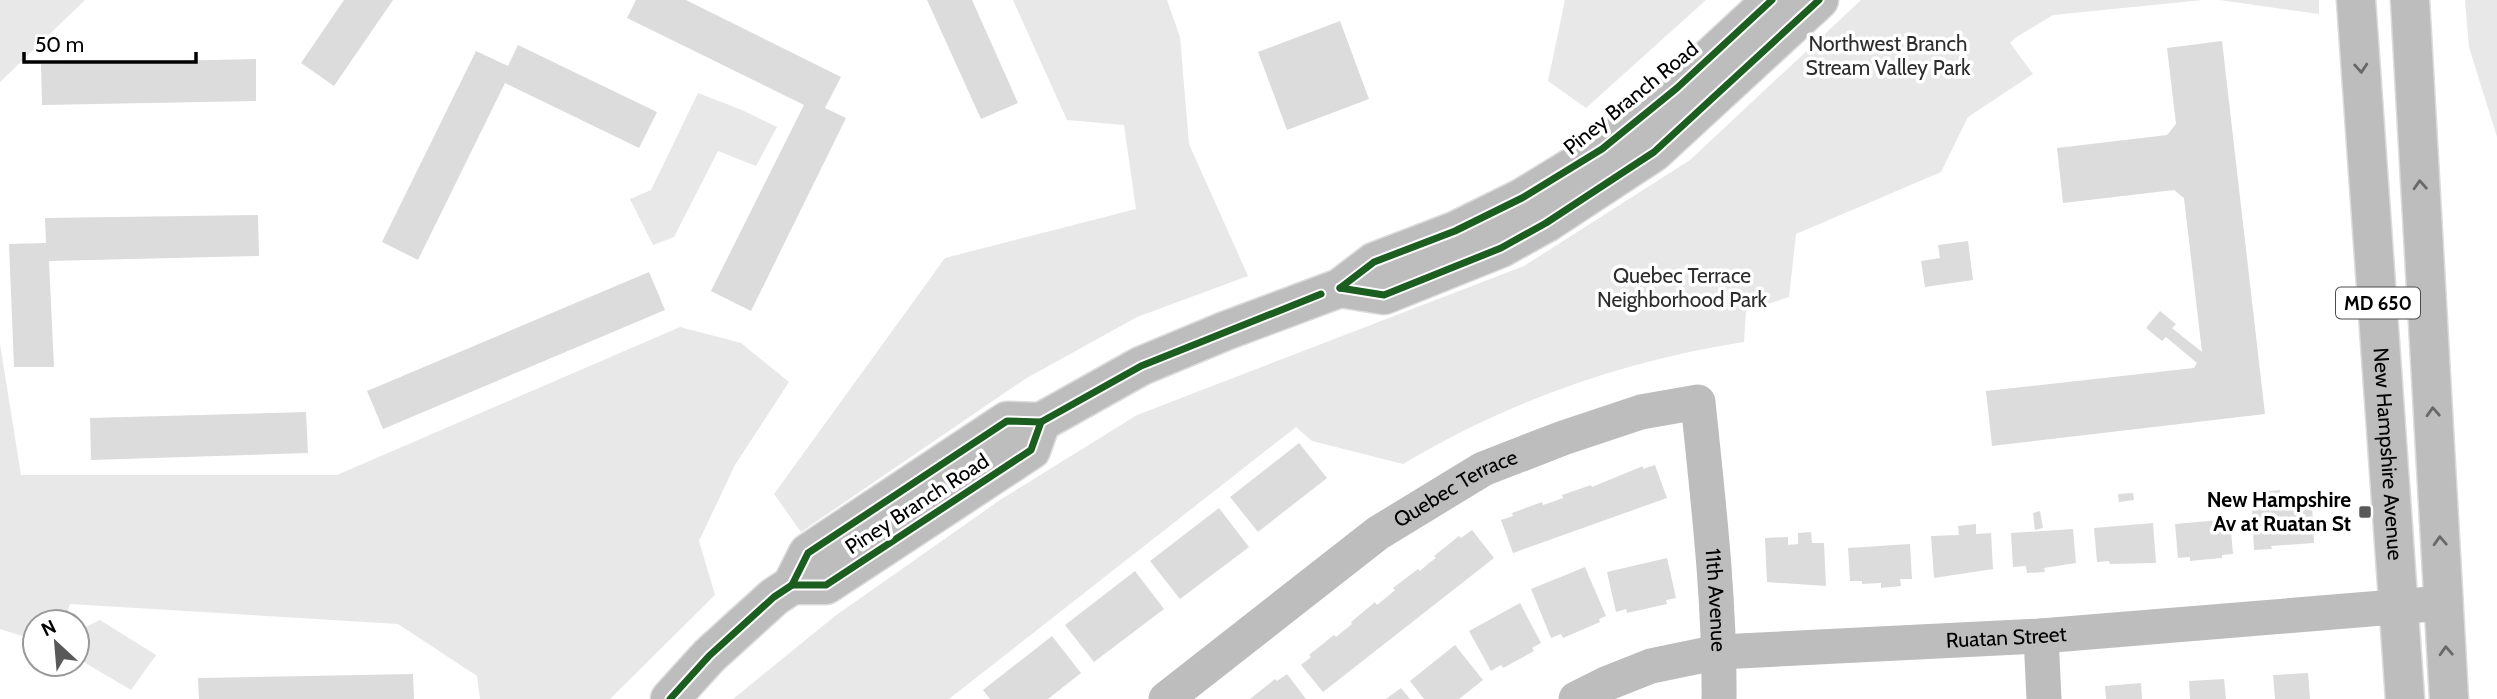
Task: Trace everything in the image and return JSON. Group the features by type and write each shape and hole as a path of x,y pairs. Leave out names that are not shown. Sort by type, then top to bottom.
{"main road":[{"name":"Piney Branch Road","path":"670,699 709,656 774,597 792,585 808,553 1007,421 1041,422 1141,366 1340,288 1374,262 1466,226 1522,198 1602,149 1677,88 1772,0"},
{"name":"Piney Branch Road","path":"1340,288 1384,295 1501,248 1546,223 1654,152 1819,0"},
{"name":"New Hampshire Avenue","path":"2356,0 2405,699"},
{"name":"MD 650","path":"2410,0 2449,699"}],"street":[{"name":"Quebec Terrace","path":"1166,699 1378,533 1483,469 1563,438 1642,412 1698,402 1708,501"},
{"name":"11th Avenue","path":"1708,501 1719,652 1719,699"},
{"name":"Ruatan Street","path":"1576,699 1651,666 1719,652 2041,636 2443,603"},
{"path":"2041,636 2044,699"}],"green space":[{"path":"0,0 85,0 0,82"},
{"path":"1013,0 1167,0 1180,37 1189,144 1248,276 1137,317 1025,379 801,532 774,494 945,258 1136,209 1124,125 1067,120"},
{"path":"1565,0 1706,0 1586,108 1548,81"},
{"path":"1861,0 2203,0 2053,15 2015,38 2010,43 2033,74 1968,117 1941,172 1796,234 1789,297 1746,311 1744,342 1655,360 1568,386 1483,421 1403,464 1312,441 1296,427 949,699 733,699 835,616 1000,500 1137,415 1524,266 1690,160"},
{"path":"2219,0 2319,0 2319,14"},
{"path":"2465,0 2497,0 2497,137 2469,47"},
{"path":"698,93 777,127 756,166 718,151 674,237 653,245 630,199 651,190"},
{"path":"680,327 741,343 789,382 735,465 699,541 715,595 610,699 480,699 477,676 398,624 70,604 69,608 21,608 21,636 0,629 0,344 21,475 337,475"},
{"path":"100,620 156,655 131,690 91,666 91,624"}],"building":[{"path":"344,0 393,0 334,86 301,63"},
{"path":"636,0 686,0 841,77 825,108 846,118 751,311 711,291 804,105 627,18"},
{"path":"927,0 972,0 1018,103 981,119"},
{"path":"1340,21 1369,99 1287,130 1258,52"},
{"path":"2222,41 2265,414 1992,446 1986,391 2194,368 2197,363 2166,337 2162,341 2146,328 2160,311 2176,324 2172,328 2202,352 2184,198 2174,190 2063,203 2057,148 2167,135 2176,124 2167,48"},
{"path":"518,45 657,112 639,148 505,83 418,260 382,242 476,51 508,66"},
{"path":"256,59 256,101 42,105 41,64"},
{"path":"258,215 259,256 49,261 54,367 14,367 9,244 46,243 45,218"},
{"path":"1968,241 1973,280 1925,287 1921,261 1940,258 1938,245"},
{"path":"649,272 665,310 383,429 367,391"},
{"path":"306,412 308,453 91,460 90,418"},
{"path":"1299,443 1327,478 1258,532 1230,497"},
{"path":"1655,465 1667,498 1513,553 1501,520 1513,516 1512,513 1542,502 1543,505 1552,502 1563,498 1562,495 1591,485 1592,487 1643,466 1643,469"},
{"path":"2280,490 2281,507 2312,505 2314,543 2254,550 2252,509 2259,508 2258,492"},
{"path":"2133,493 2134,500 2119,502 2118,494"},
{"path":"1219,508 1249,547 1180,599 1150,561"},
{"path":"2040,511 2043,528 2035,530 2033,513"},
{"path":"2230,519 2233,554 2222,555 2222,558 2190,561 2190,557 2178,558 2175,524"},
{"path":"2153,523 2156,563 2097,562 2094,528"},
{"path":"1976,524 1976,534 1991,533 1993,569 1934,578 1931,536 1959,535 1958,526"},
{"path":"2073,529 2076,563 2044,568 2045,572 2027,573 2026,566 2013,567 2011,533"},
{"path":"1472,530 1494,558 1323,692 1301,665 1311,657 1309,655 1334,635 1336,637 1375,602 1377,605 1395,590 1393,588 1418,569 1420,571 1459,536 1461,538"},
{"path":"1811,532 1812,543 1824,543 1826,586 1767,582 1765,538 1788,537 1788,545 1798,544 1798,533"},
{"path":"1910,544 1912,579 1900,579 1901,586 1881,588 1881,583 1862,584 1862,581 1850,581 1848,548"},
{"path":"1667,558 1676,598 1666,600 1667,604 1627,613 1626,609 1616,612 1607,572"},
{"path":"1585,567 1606,616 1599,619 1600,622 1563,638 1561,634 1551,638 1531,589"},
{"path":"1135,571 1164,609 1094,662 1065,625"},
{"path":"1520,603 1541,643 1532,648 1534,651 1503,668 1501,665 1491,671 1469,631"},
{"path":"1052,636 1081,673 1048,699 990,699 983,690"},
{"path":"1455,645 1483,680 1459,699 1424,699 1410,681"},
{"path":"2308,673 2310,699 2275,699 2273,675"},
{"path":"413,674 414,699 199,699 198,678"},
{"path":"1287,674 1306,699 1250,699 1275,679 1277,681"},
{"path":"2224,679 2226,699 2190,699 2189,681"},
{"path":"2141,683 2142,699 2106,699 2105,686"},
{"path":"1401,688 1410,699 1386,699"}],"cycle path":[{"path":"1340,288 1374,262 1455,231 1522,198 1602,149 1677,88 1772,0"},
{"path":"1340,288 1384,295 1501,248 1546,223 1654,152 1819,0"},
{"path":"670,699 709,656 774,597 792,585 808,553 1007,421 1041,422 1141,366 1321,294"},
{"path":"792,585 826,585 1031,450 1041,422"}],"place":[{"name":"New Hampshire Av at Ruatan St","path":"2365,512"}],"park label":[{"name":"Northwest Branch Stream Valley Park","path":"1888,56"},
{"name":"Quebec Terrace Neighborhood Park","path":"1682,288"}]}
